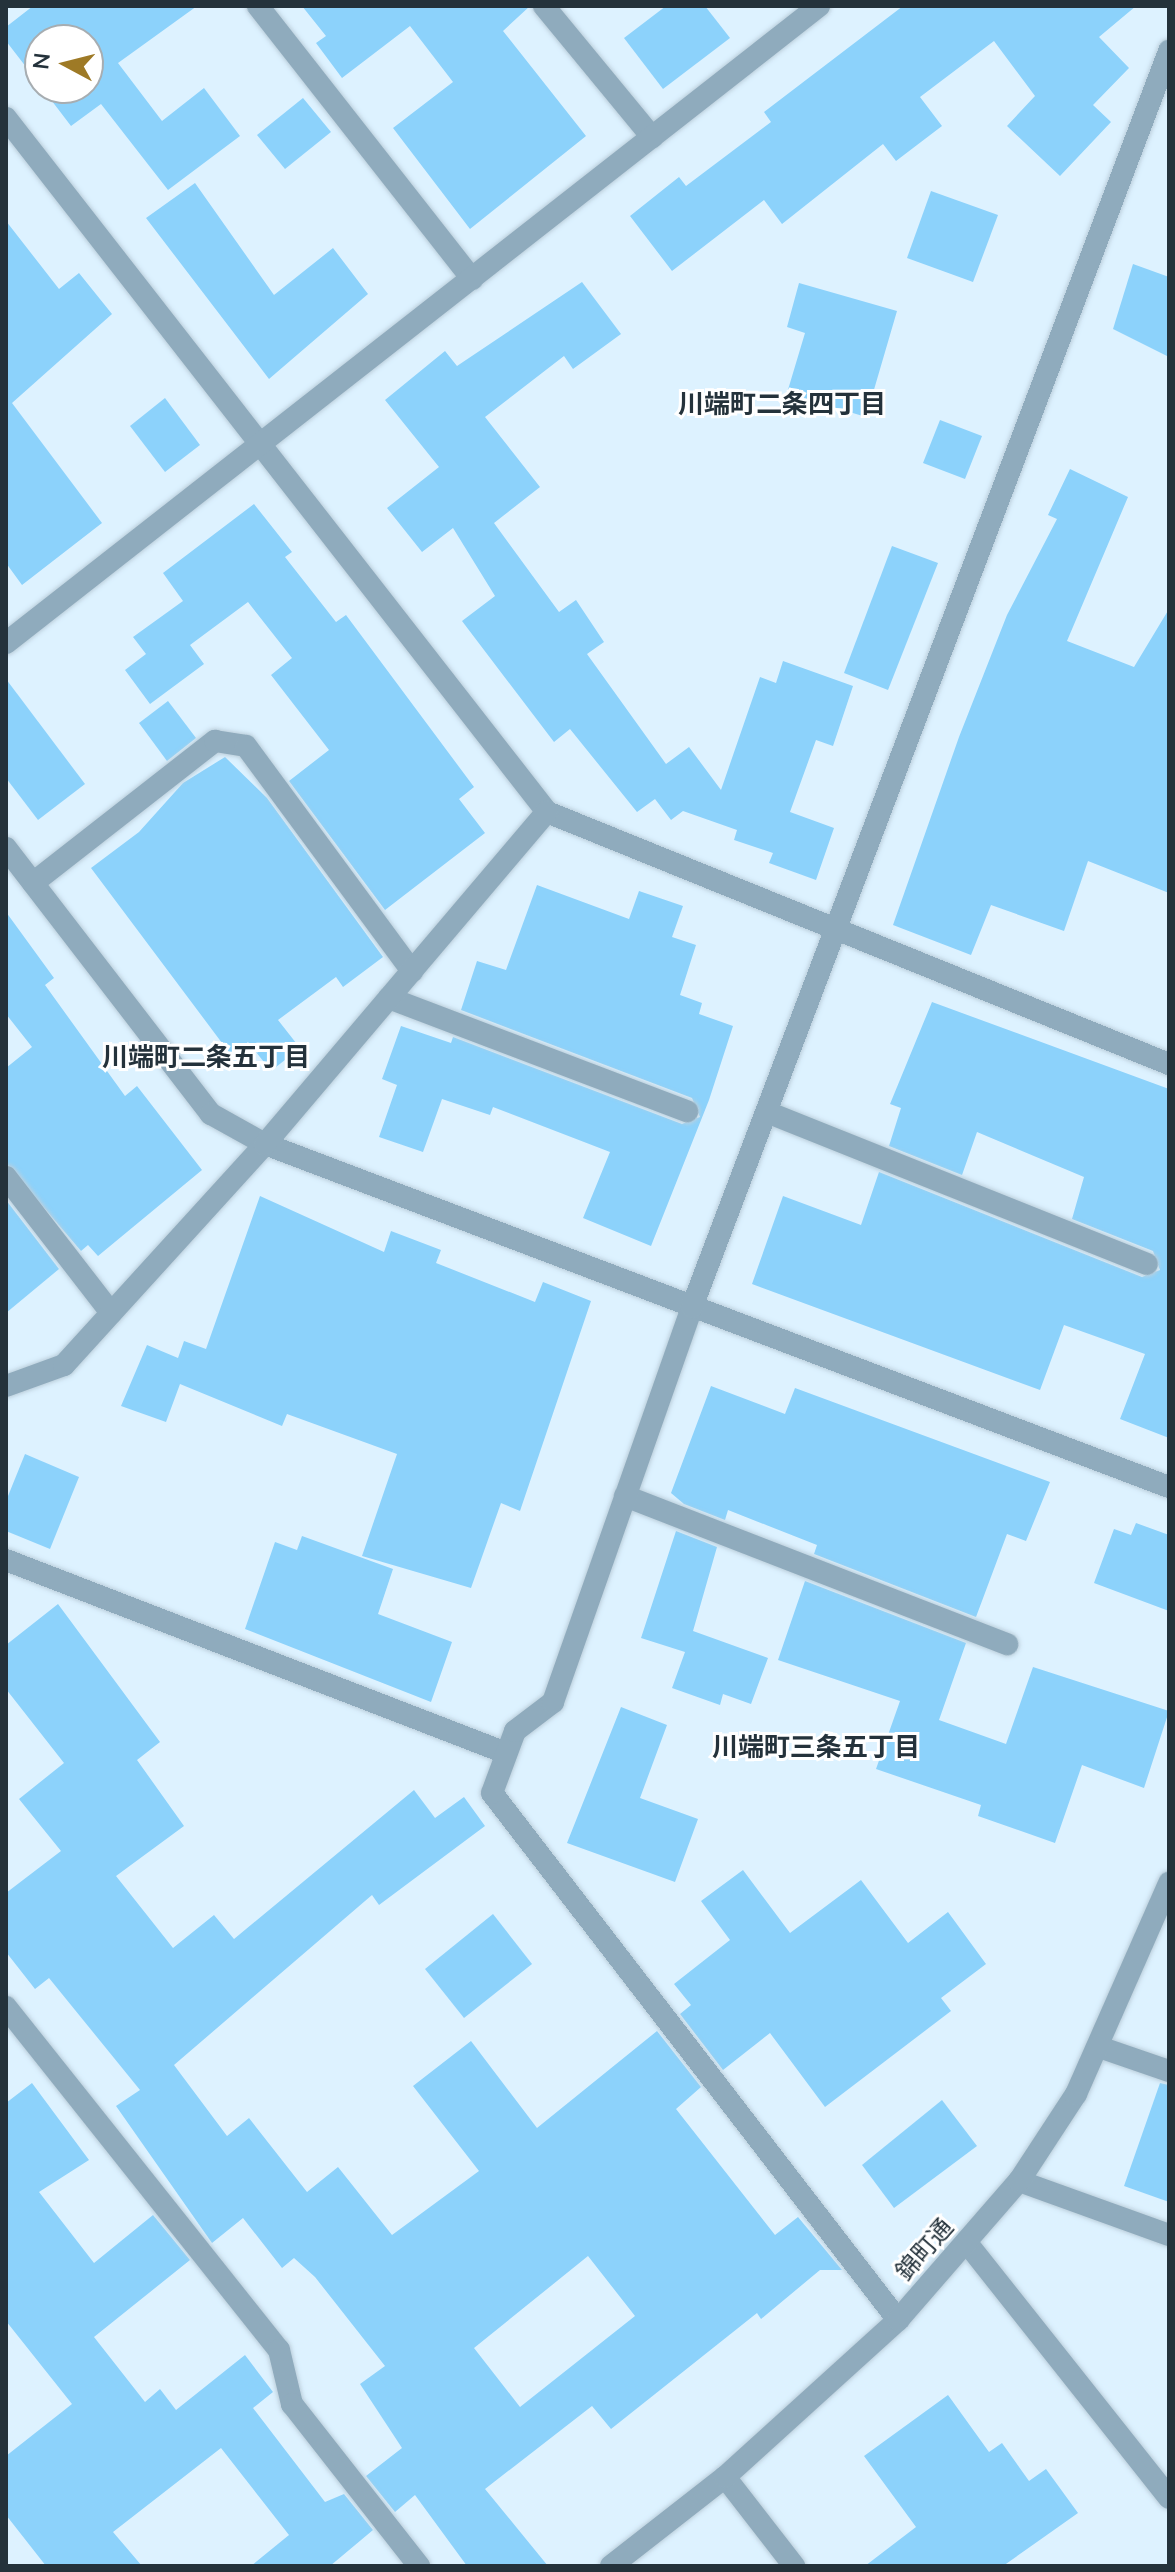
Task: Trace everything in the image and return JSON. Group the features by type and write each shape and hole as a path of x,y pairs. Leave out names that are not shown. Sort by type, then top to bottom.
{"street":[{"path":"258,6 472,279"},
{"path":"544,6 652,137"},
{"path":"6,643 819,6"},
{"path":"898,2320 492,1793 515,1731 553,1702 692,1307 1169,51"},
{"path":"6,118 259,447 547,812 836,932 1169,1064"},
{"path":"33,883 215,741 246,746 412,971"},
{"path":"6,1386 64,1365 265,1144 547,812"},
{"path":"6,848 211,1114 265,1144 1169,1487"},
{"path":"389,998 687,1111"},
{"path":"767,1112 1147,1264"},
{"path":"6,1177 111,1313"},
{"path":"625,1496 1007,1644"},
{"path":"6,1560 506,1753"},
{"name":"錦町通","path":"611,2566 725,2477 898,2320 1019,2181 1099,2047 1164,1913 1169,1883"},
{"path":"6,2007 279,2350 292,2404 419,2566"},
{"path":"1099,2047 1169,2071"},
{"path":"1019,2181 1169,2235"},
{"path":"967,2243 1169,2498"},
{"path":"725,2477 794,2566"}],"building":[{"path":"33,6 197,6 118,63 162,121 204,88 240,136 168,190 101,104 104,104 104,24 24,24 24,64 6,41 6,27"},
{"path":"302,6 530,6 503,31 586,136 470,229 393,128 453,82 410,26 342,78 316,43 326,36"},
{"path":"666,6 705,6 730,38 663,89 624,38"},
{"path":"903,6 1136,6 1099,37 1129,68 1093,105 1111,122 1060,176 1007,126 1035,96 994,41 920,97 942,126 896,161 883,144 782,224 764,200 672,271 630,216 679,177 686,186 771,122 764,112"},
{"path":"303,98 331,132 285,169 257,135"},
{"path":"54,104 101,104 71,126"},
{"path":"195,183 274,295 333,248 368,294 269,379 146,218"},
{"path":"931,191 998,215 973,282 907,258"},
{"path":"6,221 59,289 79,273 112,314 12,403 102,523 22,585 6,563"},
{"path":"1133,264 1169,277 1169,357 1113,329"},
{"path":"582,282 621,334 573,369 564,356 485,417 540,487 494,523 559,612 576,600 604,642 587,654 666,764 689,747 721,790 760,677 776,683 783,661 853,686 833,746 816,740 790,812 834,828 816,880 769,863 773,853 734,840 737,830 683,811 671,820 655,799 637,812 570,729 554,742 462,621 495,596 453,528 422,552 387,508 439,467 385,400 445,351 457,366"},
{"path":"799,283 897,311 866,417 787,393 805,333 787,327"},
{"path":"165,398 200,445 165,472 130,426"},
{"path":"940,420 982,436 965,479 923,463"},
{"path":"1070,469 1128,497 1067,641 1134,667 1169,609 1169,893 1088,861 1064,931 991,905 971,955 893,925 959,737 1007,615 1057,519 1048,515"},
{"path":"254,504 292,552 285,557 336,622 346,615 474,787 459,799 485,833 385,910 289,781 329,750 271,675 292,658 248,602 190,645 204,664 150,704 125,670 146,654 133,637 183,601 163,573"},
{"path":"892,546 938,563 888,690 844,673"},
{"path":"6,679 85,784 38,820 6,778"},
{"path":"168,701 196,738 167,761 139,723"},
{"path":"225,757 267,798 383,957 343,987 336,977 278,1020 300,1048 271,1071 248,1042 231,1055 91,868 139,832 183,783"},
{"path":"537,885 629,919 639,891 683,906 672,937 696,945 680,995 702,1003 699,1014 733,1026 709,1100 651,1246 583,1218 610,1152 493,1107 490,1115 442,1099 423,1152 379,1137 397,1085 382,1079 401,1026 451,1043 453,1037 682,1124 700,1117 692,1098 461,1010 477,961 506,970"},
{"path":"6,912 54,978 45,985 125,1096 137,1086 202,1170 98,1256 88,1245 81,1251 6,1163 6,1068 32,1047 6,1014"},
{"path":"932,1002 1169,1089 1169,1438 1120,1419 1145,1354 1064,1325 1040,1390 752,1284 783,1196 861,1225 879,1172 1142,1277 1160,1270 1153,1251 1072,1219 1084,1177 977,1132 962,1175 889,1146 901,1108 890,1104"},
{"path":"260,1196 384,1252 391,1231 441,1250 436,1263 535,1302 543,1282 591,1301 520,1511 501,1503 471,1588 362,1556 397,1454 287,1414 282,1426 180,1384 166,1422 121,1406 147,1345 178,1358 184,1341 206,1349"},
{"path":"6,1200 59,1269 6,1313"},
{"path":"711,1386 785,1414 795,1388 1050,1482 1026,1541 1007,1534 976,1617 814,1554 817,1545 728,1510 725,1520 684,1504 671,1493"},
{"path":"25,1454 79,1477 50,1549 6,1531 6,1501"},
{"path":"1136,1523 1169,1535 1169,1611 1094,1583 1114,1529 1131,1535"},
{"path":"676,1531 717,1547 693,1631 768,1658 751,1704 723,1694 720,1705 672,1688 685,1652 641,1638"},
{"path":"302,1536 393,1569 378,1614 452,1642 431,1702 245,1629 275,1542 297,1550"},
{"path":"805,1581 966,1643 939,1720 1006,1744 1033,1667 1169,1711 1144,1788 1082,1765 1055,1843 978,1816 981,1805 876,1769 900,1701 778,1660"},
{"path":"58,1604 160,1742 137,1760 184,1826 116,1876 173,1948 214,1915 234,1939 414,1790 435,1818 464,1797 485,1826 379,1905 372,1895 174,2065 227,2136 249,2118 307,2192 338,2167 392,2235 479,2171 413,2086 471,2041 537,2128 657,2031 701,2087 676,2109 775,2235 798,2217 842,2270 820,2270 761,2319 757,2313 611,2429 592,2406 485,2489 548,2566 467,2566 415,2495 395,2512 366,2476 402,2448 360,2384 385,2366 315,2277 294,2258 282,2268 243,2218 212,2243 116,2106 140,2090 49,1978 35,1989 6,1952 6,1893 61,1851 19,1799 64,1763 6,1689 6,1645","holes":["588,2256 635,2316 520,2407 474,2348"]},
{"path":"621,1707 667,1725 640,1798 698,1819 675,1882 567,1843"},
{"path":"743,1870 790,1933 861,1880 908,1943 948,1912 986,1964 941,1998 951,2011 825,2107 770,2033 723,2070 680,2014 691,2005 674,1984 730,1940 701,1901"},
{"path":"493,1914 532,1964 464,2018 425,1969"},
{"path":"32,2083 89,2160 39,2192 94,2263 153,2215 190,2260 94,2337 145,2402 160,2389 176,2410 245,2355 273,2392 253,2408 325,2502 344,2494 373,2530 330,2566 251,2566 289,2535 221,2448 113,2532 142,2566 46,2566 6,2515 6,2456 72,2404 6,2321 6,2103"},
{"path":"1160,2083 1169,2085 1169,2202 1124,2186"},
{"path":"942,2100 977,2146 894,2208 862,2165"},
{"path":"948,2395 989,2452 1002,2443 1029,2481 1046,2469 1078,2513 1003,2566 865,2566 916,2527 864,2456"}],"district":[{"name":"川端町二条四丁目","path":"782,405"},
{"name":"川端町二条五丁目","path":"206,1058"},
{"name":"川端町三条五丁目","path":"816,1748"}]}
